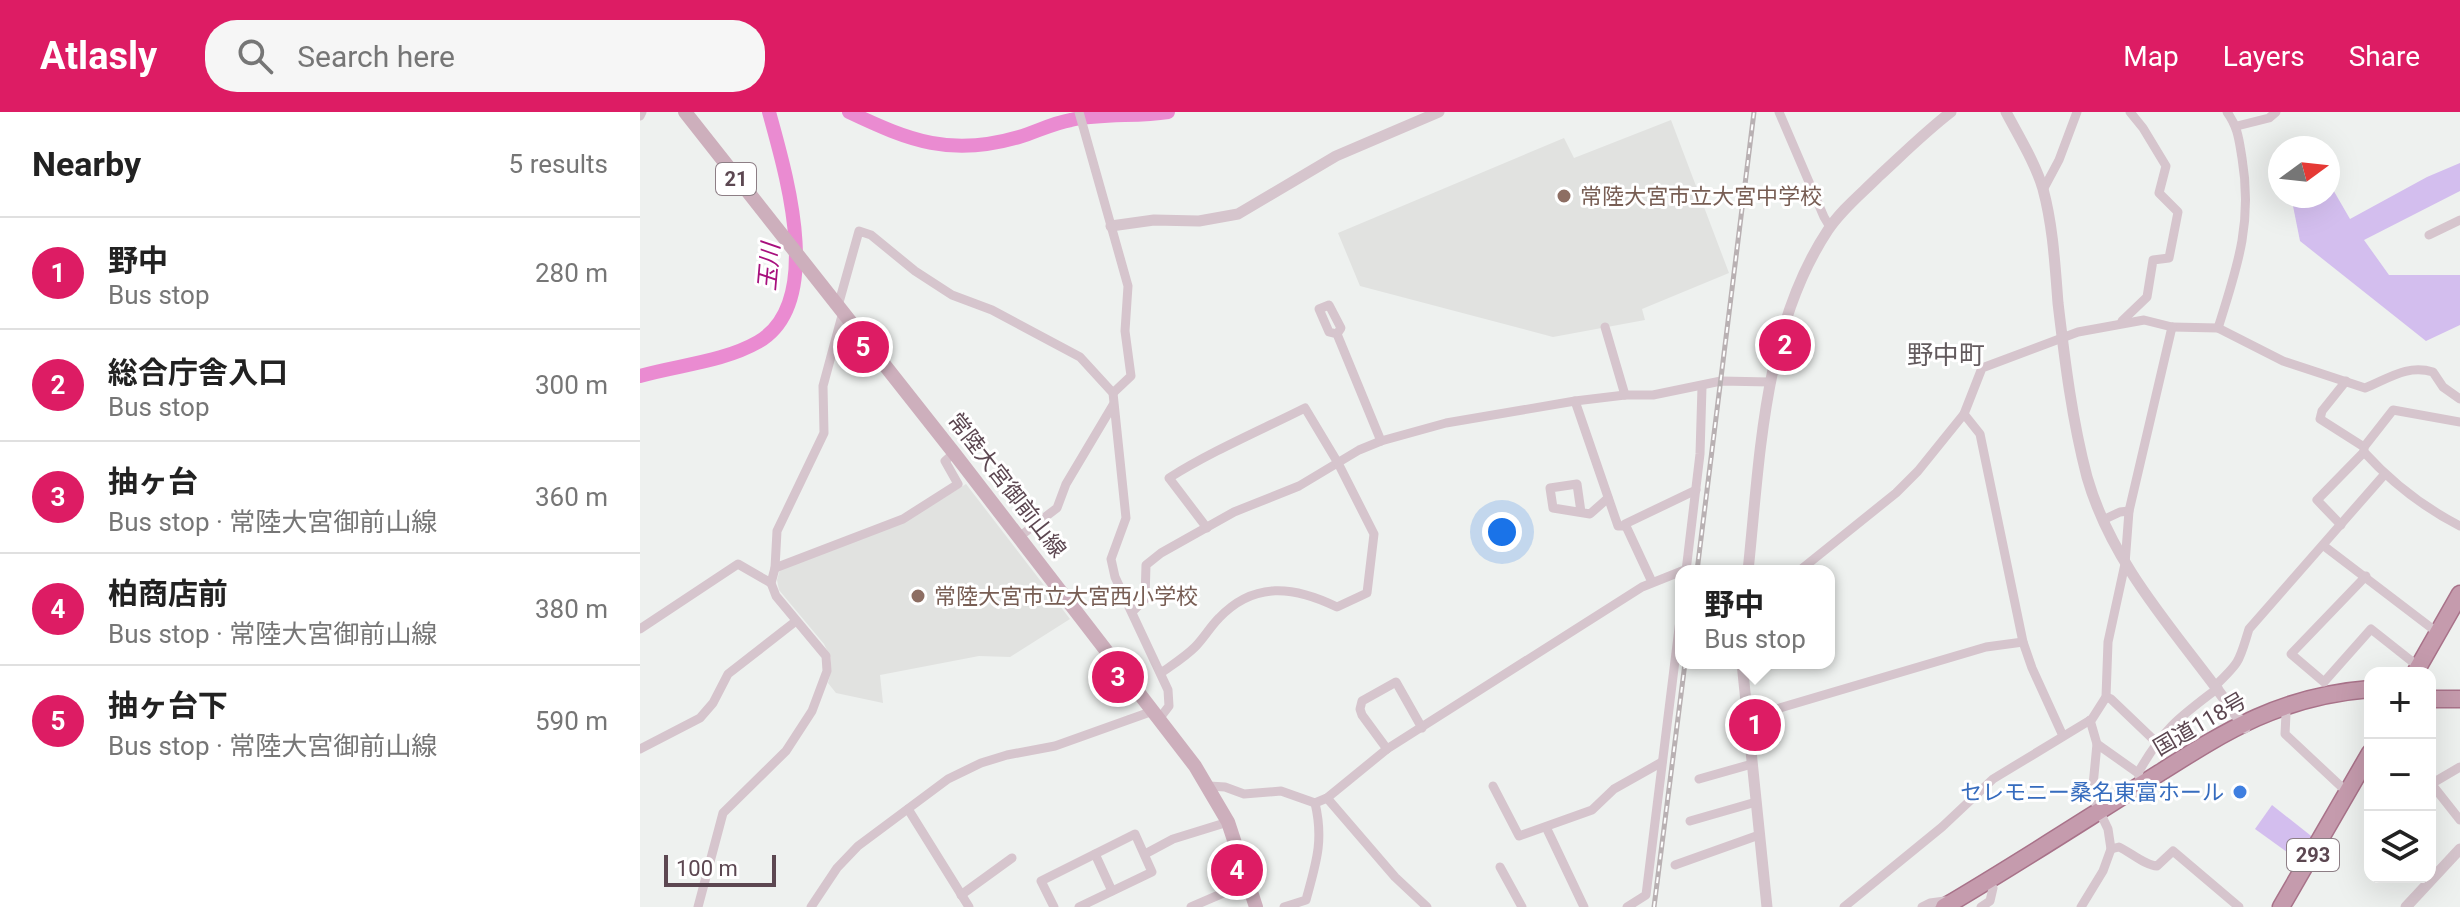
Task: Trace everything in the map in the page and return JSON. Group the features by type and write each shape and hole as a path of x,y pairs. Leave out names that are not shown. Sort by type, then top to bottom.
{"highway":[{"path":"2419,667 2460,594"},
{"path":"2436,689 2460,690"},
{"name":"国道118号","path":"1951,906 2102,816 2140,778 2244,726 2306,700 2364,690"},
{"name":"国道118号","path":"1951,906 1993,888 2244,726 2333,702 2364,699"},
{"path":"2436,699 2460,699"},
{"name":"293","path":"2281,907 2364,764"}],"main road":[{"name":"常陸大宮御前山線","path":"685,112 954,453 1209,786 1228,822 1256,907"}],"street":[{"path":"1079,112 1128,286 1125,331 1131,376 1113,393"},
{"path":"1111,226 1154,220 1199,221 1238,214 1336,156 1439,112"},
{"path":"1779,112 1830,227"},
{"path":"1749,565 1770,382 1781,339 1802,281 1830,227 1897,160 1951,112"},
{"path":"2006,112 2043,190 2075,429 2088,481 2125,564 2160,616 2244,726"},
{"path":"2043,190 2059,160 2077,112"},
{"path":"2121,323 2147,297 2153,260 2169,258 2178,212 2159,193 2166,166 2130,112"},
{"path":"2218,328 2242,252 2246,229 2247,192 2237,126 2227,112"},
{"path":"2237,126 2269,118 2276,112"},
{"path":"2429,235 2460,220"},
{"path":"698,907 723,813 786,751 812,711 827,671 826,656 776,596 771,583 777,531 824,433 823,386 859,231 871,235 915,271 952,295 992,310 1080,357 1113,393 1126,518 1111,559 1115,577 1161,673 1170,699 1166,712 981,763 948,779 858,846 837,868 817,904"},
{"path":"1806,565 1896,493 1964,414 1982,368 2062,337 2144,320 2172,327 2218,328 2283,361 2365,388 2398,373 2424,369 2433,372 2443,387 2460,399"},
{"path":"1605,327 1625,395"},
{"path":"1849,905 1942,827 1993,779 2090,720 2106,697 2108,642 2125,564 2129,511 2172,327"},
{"path":"1337,334 1381,441"},
{"path":"1133,611 1145,599 1146,565 1161,553 1234,512 1299,486 1359,450 1381,441 1446,423 1575,401 1653,395 1721,381 1770,382"},
{"path":"2346,381 2322,411 2320,419 2364,450 2384,475 2422,505 2460,526"},
{"path":"1687,565 1700,454 1702,387"},
{"path":"1575,401 1618,526 1626,526"},
{"path":"1019,537 1057,508 1066,484 1113,405"},
{"path":"1161,673 1194,648 1219,617 1240,599 1290,589 1312,594 1337,607 1367,593 1374,534 1338,463 1305,408 1206,455 1169,478 1207,528"},
{"path":"2341,525 2317,500 2364,450 2393,410 2460,422"},
{"path":"1964,414 1980,434 2023,642 2063,736"},
{"path":"775,568 886,527 958,484 945,461 954,453"},
{"path":"2097,744 2140,778 2156,742 2174,721 2217,687 2236,666 2243,655 2249,629 2384,475"},
{"path":"1626,526 1696,490"},
{"path":"1581,512 1590,514 1608,498"},
{"path":"2105,519 2129,511"},
{"path":"1626,526 1652,582"},
{"path":"2324,546 2438,633"},
{"path":"640,629 738,564 771,583"},
{"path":"1209,786 1225,787 1244,794 1281,791 1315,803 1327,798 1387,749 1652,582 1675,574"},
{"path":"2366,576 2291,654 2324,682 2371,629 2414,667"},
{"path":"640,749 700,718 713,703 728,674 796,621"},
{"path":"1746,718 1986,647 2023,642"},
{"path":"1627,907 1646,895 1675,659"},
{"path":"1742,669 1767,907"},
{"path":"1387,749 1362,715 1362,701 1396,682 1422,728"},
{"path":"2106,697 2156,742"},
{"path":"2286,714 2285,734 2348,793"},
{"path":"2081,907 2103,871 2111,849 2102,816 2092,796 2097,744 2090,720"},
{"path":"1493,786 1519,836 1592,810 1614,789 1662,762"},
{"path":"1699,779 1752,764"},
{"path":"2436,780 2460,767"},
{"path":"2436,789 2460,820"},
{"path":"1327,798 1395,877 1427,907"},
{"path":"1690,821 1756,802"},
{"path":"1284,907 1306,900 1317,859 1321,827 1315,803"},
{"path":"908,809 969,907"},
{"path":"1145,854 1173,839 1228,822"},
{"path":"1546,827 1584,907"},
{"path":"1054,907 1041,881 1135,834 1152,872 1079,907"},
{"path":"1675,865 1759,835"},
{"path":"2111,849 2119,847 2134,853 2150,866 2157,866 2173,851 2239,907"},
{"path":"2406,907 2460,849"},
{"path":"1095,854 1112,891"},
{"path":"961,895 1012,858"},
{"path":"1500,867 1522,907"},
{"path":"1191,907 1249,882"},
{"path":"1981,907 1990,901 1993,888"},
{"path":"1922,907 1937,901 1945,901 1951,906"}],"shaded area":[{"name":"常陸大宮市立大宮中学校","path":"1671,120 1729,273 1642,309 1645,320 1553,337 1360,286 1338,233 1564,138 1574,158"},
{"path":"2460,163 2460,191 2364,240 2389,275 2460,275 2460,325 2426,341 2300,241 2293,208 2340,208 2340,202 2350,219 2427,177"},
{"name":"常陸大宮市立大宮西小学校","path":"966,484 1070,619 1010,657 979,656 880,675 883,703 836,693 828,683 831,658 824,644 779,590 777,580 780,569 903,523"},
{"path":"2272,805 2315,839 2301,862 2255,829"}],"waterway":[{"name":"玉川","path":"640,376 744,349 758,342 779,323 791,298 796,268 795,234 784,167 769,112"},
{"name":"玉川","path":"849,112 912,138 951,146 995,143 1083,118 1168,112"}],"railway":[{"path":"1698,565 1754,112"},
{"path":"1654,907 1684,669"}],"place":[{"name":"常陸大宮市立大宮中学校","path":"1564,196"},
{"name":"総合庁舎入口","path":"1785,345"},
{"name":"抽ヶ台下","path":"863,347"},
{"name":"常陸大宮市立大宮西小学校","path":"918,596"},
{"name":"抽ヶ台","path":"1118,677"},
{"name":"野中","path":"1755,725"},
{"name":"セレモニー桑名東富ホール","path":"2240,792"},
{"name":"柏商店前","path":"1237,870"}],"district":[{"name":"野中町","path":"1946,355"}]}
